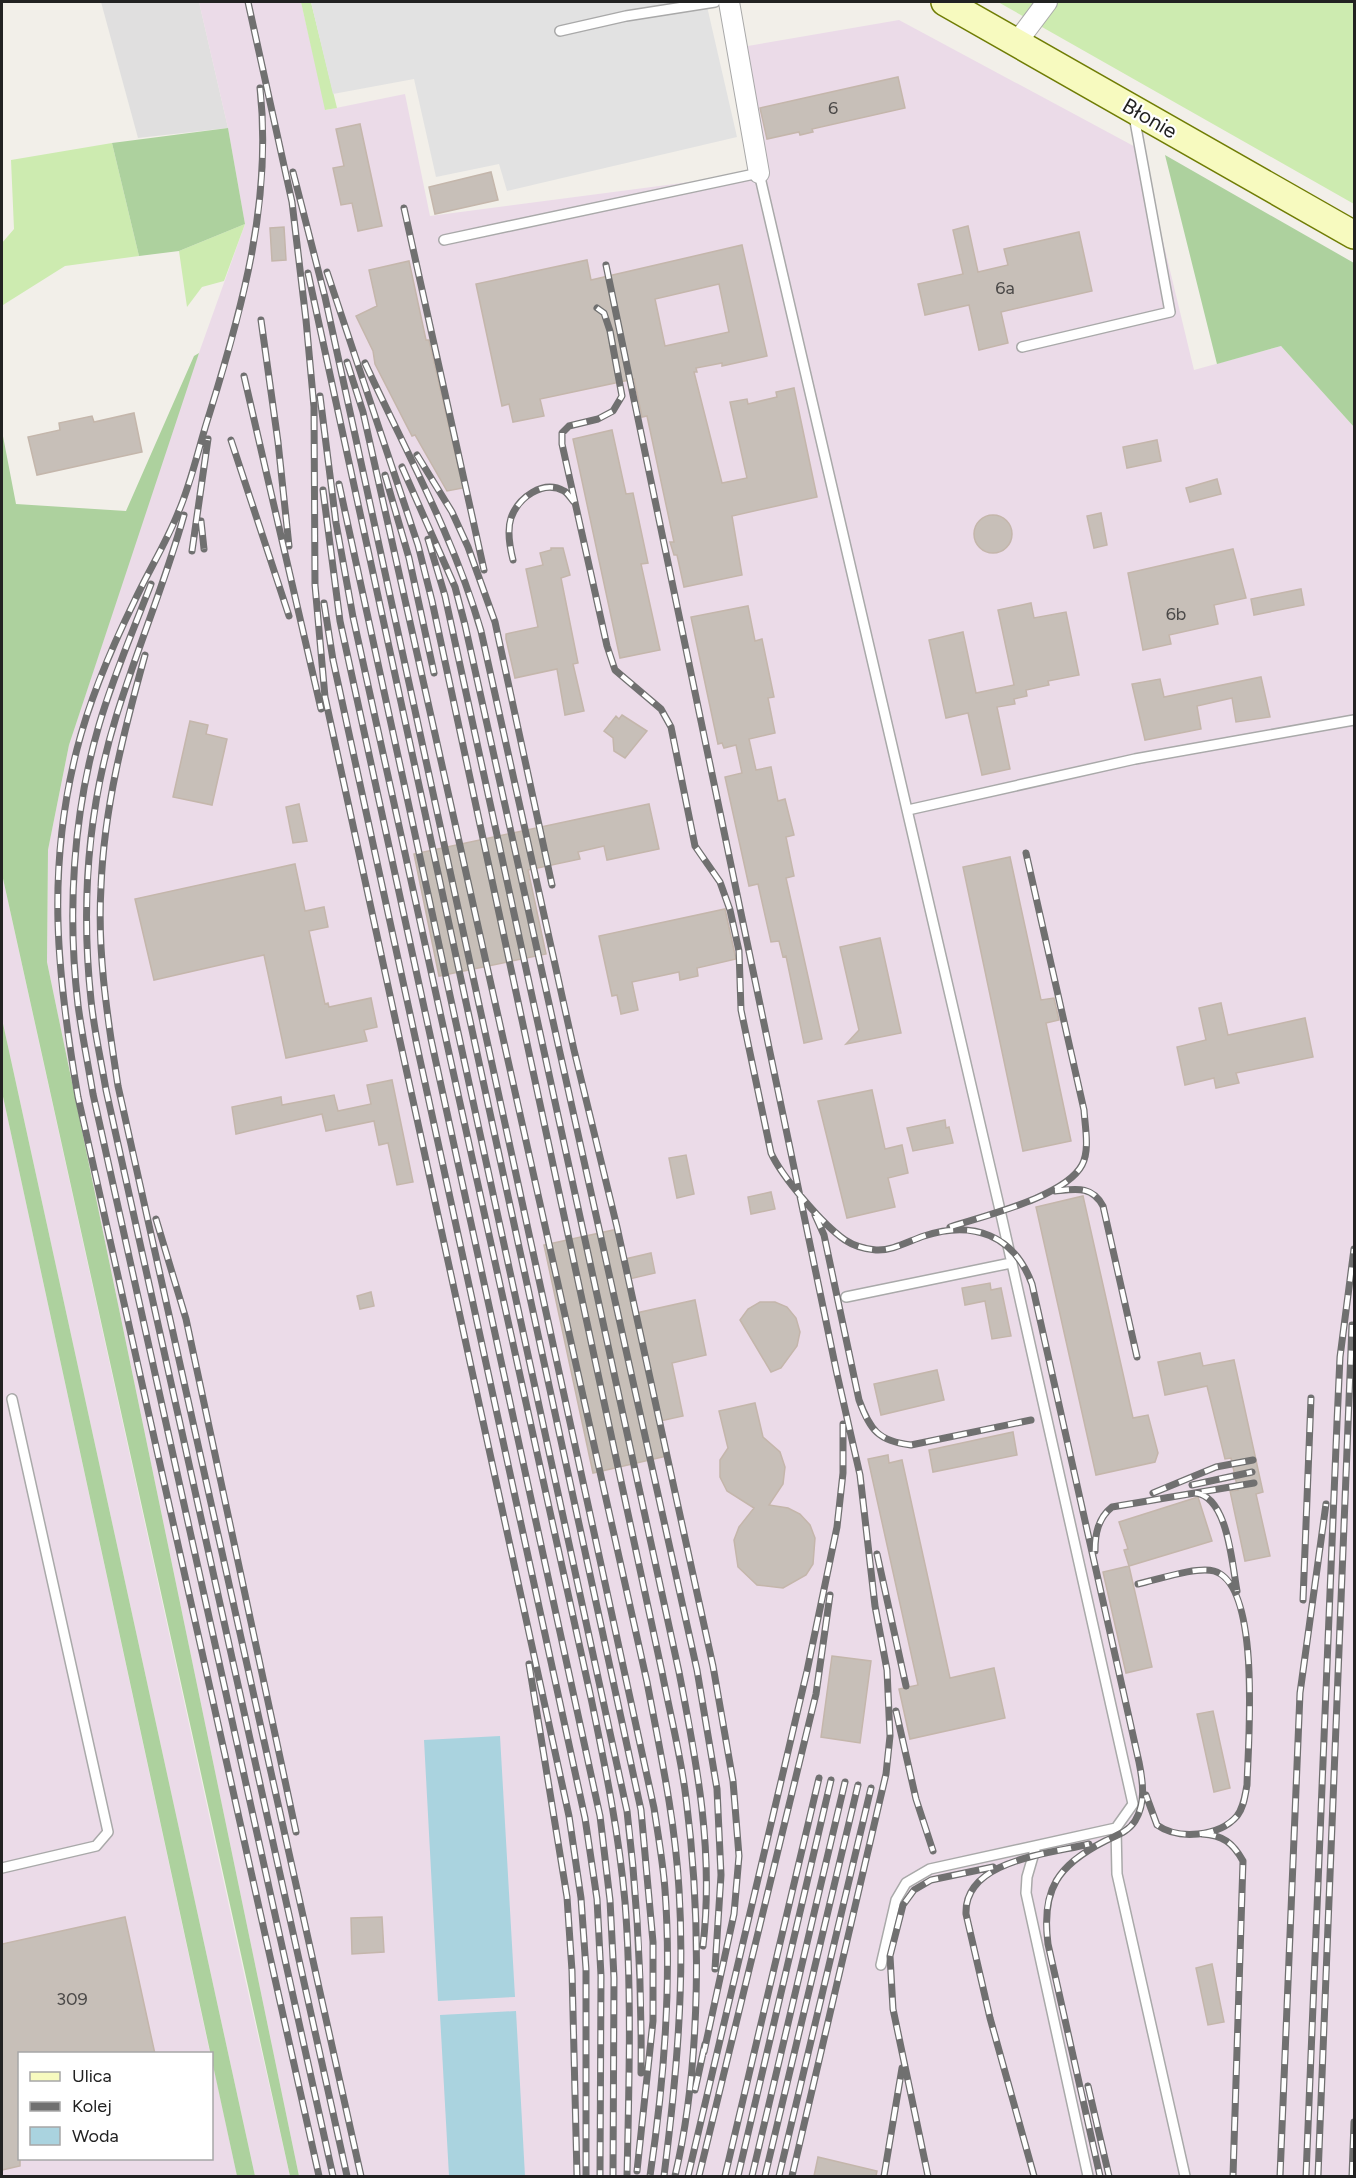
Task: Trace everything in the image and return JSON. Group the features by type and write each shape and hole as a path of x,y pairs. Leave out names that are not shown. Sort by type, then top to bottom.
{"street":[{"path":"729,2 759,173"},
{"name":"Błonie","path":"945,2 1354,235"},
{"path":"1017,42 1047,2"}],"lane":[{"path":"560,31 659,6 715,2"},
{"path":"1022,347 1170,312 1132,108"},
{"path":"444,240 759,173 908,810 1133,1804 1116,1828 1117,1874 1185,2176"},
{"path":"908,810 1135,759 1354,720"},
{"path":"846,1297 1011,1263"},
{"path":"2,1868 96,1846 108,1832 12,1399"},
{"path":"881,1965 896,1899 906,1883 930,1869 1116,1828"},
{"path":"1036,1846 1027,1877 1026,1893 1088,2176"}],"shaded area":[{"path":"101,2 199,2 228,128 138,138"},
{"path":"199,2 301,2 326,110 405,94 430,216 759,173 736,48 899,20 1141,150 1194,370 1281,346 1354,427 1354,2176 299,2176 47,962 48,850 69,745 180,406 245,224 228,128"},
{"path":"311,2 706,2 737,137 507,191 499,164 436,177 414,79 333,94"},
{"path":"2,874 290,2176 255,2176 2,1019"},
{"path":"2,1092 210,2052 18,2052 18,2160 213,2160 213,2064 237,2176 2,2176"}],"green space":[{"path":"301,2 311,2 337,108 325,110"},
{"path":"998,2 1354,2 1354,204"},
{"path":"228,128 245,224 179,251 139,256 112,143"},
{"path":"112,143 139,256 65,266 3,305 2,243 14,229 11,160"},
{"path":"1165,155 1354,263 1354,427 1281,346 1217,364"},
{"path":"245,224 224,281 202,287 187,307 179,251"},
{"path":"199,353 69,745 48,850 47,962 299,2176 290,2176 2,874 2,431 16,504 126,511 194,356"},
{"path":"2,1019 255,2176 237,2176 213,2065 213,2052 210,2052 2,1092"}],"water":[{"path":"500,1736 515,1997 438,2001 424,1740"},
{"path":"516,2011 525,2176 449,2176 440,2015"}],"building":[{"path":"898,77 905,108 812,129 813,132 800,135 799,132 767,139 760,108"},
{"path":"360,124 382,226 358,231 352,203 341,205 333,168 344,166 336,129"},
{"path":"491,172 498,200 435,214 429,187"},
{"path":"968,226 978,272 1008,265 1004,249 1079,232 1092,291 1001,312 1008,343 979,350 969,305 925,315 918,284 963,274 953,230"},
{"path":"284,227 286,260 272,261 270,228"},
{"path":"742,245 767,356 722,366 722,363 696,368 697,372 694,372 722,483 747,478 730,402 747,399 748,404 777,397 776,392 794,388 817,497 732,516 742,575 684,587 677,555 674,555 670,542 674,542 647,416 642,417 634,379 540,399 544,416 513,422 509,404 502,406 476,284 587,260 591,280","holes":["719,284 729,332 665,346 655,299"]},
{"path":"409,261 463,488 447,491 415,435 412,436 375,364 373,351 356,316 377,306 369,270"},
{"path":"134,413 142,452 37,475 28,437 60,430 59,423 92,416 94,422"},
{"path":"612,430 626,494 633,493 648,563 641,564 660,650 620,658 573,439"},
{"path":"1157,440 1161,461 1127,468 1123,447"},
{"path":"1217,479 1221,494 1190,502 1186,488"},
{"path":"1101,513 1107,545 1094,548 1087,516"},
{"path":"993,515 1006,521 1012,534 1006,547 993,553 980,547 974,534 980,521"},
{"path":"551,548 563,548 570,575 561,578 578,663 573,664 584,711 565,715 557,669 515,678 506,639 506,634 538,627 526,569 543,565 540,553 551,550"},
{"path":"1233,549 1246,598 1214,605 1218,624 1169,635 1171,644 1143,650 1128,573"},
{"path":"1301,589 1304,605 1254,615 1251,599"},
{"path":"1031,603 1034,618 1066,612 1079,675 1048,681 1049,685 1026,690 1027,696 1014,699 1015,704 997,707 1010,769 982,775 968,713 946,718 929,640 963,632 976,693 1014,685 998,610"},
{"path":"748,606 755,641 762,639 774,697 768,698 775,733 749,739 756,770 771,767 778,801 785,799 794,835 786,837 794,876 786,878 822,1039 804,1043 786,956 783,957 779,941 771,942 758,884 749,886 725,777 742,773 736,745 724,748 722,743 718,744 691,617"},
{"path":"1261,677 1270,717 1236,722 1232,698 1197,706 1201,729 1145,740 1132,684 1160,679 1164,697"},
{"path":"622,715 647,731 625,758 614,751 613,738 604,731 616,716 619,719"},
{"path":"190,721 208,725 206,734 227,739 212,805 173,797"},
{"path":"299,804 307,841 293,843 286,807"},
{"path":"649,804 659,849 607,860 604,846 578,852 580,859 528,870 546,954 439,976 414,854"},
{"path":"1010,857 1041,1000 1054,998 1059,1020 1046,1023 1071,1141 1023,1151 963,867"},
{"path":"295,864 305,911 324,907 328,927 309,931 325,1004 328,1003 329,1007 371,998 377,1027 364,1030 367,1041 286,1058 264,955 154,980 135,899"},
{"path":"725,909 736,959 697,968 698,976 680,980 679,972 632,982 638,1010 621,1014 617,995 612,996 599,936"},
{"path":"880,938 901,1033 846,1044 859,1030 840,947"},
{"path":"1221,1003 1228,1035 1305,1018 1313,1057 1236,1073 1239,1083 1216,1088 1214,1078 1185,1085 1177,1047 1206,1040 1199,1008"},
{"path":"392,1080 413,1182 397,1185 388,1143 379,1145 374,1121 326,1131 322,1114 236,1134 232,1107 281,1097 282,1105 334,1095 338,1111 371,1104 367,1085"},
{"path":"872,1090 885,1149 902,1145 908,1173 888,1178 895,1207 847,1218 818,1101"},
{"path":"945,1120 953,1143 913,1151 907,1128"},
{"path":"686,1155 694,1194 677,1198 669,1158"},
{"path":"771,1192 775,1209 751,1214 748,1197"},
{"path":"1083,1196 1133,1418 1148,1415 1158,1453 1155,1462 1096,1475 1036,1207"},
{"path":"618,1229 625,1259 651,1253 655,1273 629,1279 636,1313 695,1300 706,1355 672,1363 683,1416 660,1421 667,1456 593,1473 544,1245"},
{"path":"990,1283 991,1290 1001,1288 1011,1336 992,1339 985,1301 965,1305 962,1288"},
{"path":"371,1292 374,1306 360,1309 357,1296"},
{"path":"760,1302 775,1302 787,1307 796,1318 800,1332 797,1346 781,1368 771,1372 740,1320 748,1309"},
{"path":"1200,1353 1203,1366 1234,1360 1263,1492 1256,1494 1270,1556 1245,1561 1230,1491 1238,1490 1231,1458 1225,1459 1207,1386 1165,1395 1158,1362"},
{"path":"937,1370 944,1400 881,1415 874,1384"},
{"path":"755,1403 763,1437 780,1452 785,1467 783,1484 769,1505 788,1508 800,1514 810,1525 815,1538 813,1564 806,1575 783,1588 757,1585 738,1567 734,1540 739,1527 754,1508 727,1491 720,1477 720,1460 728,1448 719,1411"},
{"path":"1013,1432 1017,1455 933,1472 929,1450"},
{"path":"888,1455 889,1463 902,1460 950,1678 994,1668 1005,1718 910,1739 899,1689 918,1685 868,1459"},
{"path":"1198,1497 1212,1541 1129,1566 1124,1550 1128,1549 1119,1522"},
{"path":"1129,1566 1152,1667 1126,1673 1103,1572"},
{"path":"832,1656 871,1661 860,1743 821,1737"},
{"path":"1213,1711 1230,1788 1214,1792 1197,1714"},
{"path":"125,1917 155,2052 18,2052 18,2160 20,2160 20,2166 2,2170 2,1944"},
{"path":"382,1917 384,1952 352,1954 351,1918"},
{"path":"1212,1964 1224,2022 1208,2025 1196,1968"},
{"path":"818,2157 877,2171 876,2176 814,2176"}],"railway":[{"path":"248,2 292,202 306,320 314,407 315,585 325,697 569,1816 581,1898 586,1969 586,2176"},
{"path":"260,88 263,130 262,171 252,252 243,292 222,372 183,501 117,638 82,730 67,794 61,838 58,923 60,965 78,1097 319,2176"},
{"path":"293,172 325,297 654,1808 664,1880 668,1962 663,2069 650,2176"},
{"path":"404,208 484,570"},
{"path":"606,265 860,1475 875,1606 887,1670 890,1736 886,1774 792,2176"},
{"path":"327,272 418,545 432,601 681,1766 691,1843 696,1988 690,2085 675,2176"},
{"path":"308,273 641,1810 653,1942 653,2021 637,2171"},
{"path":"597,308 604,313 610,331 622,396 613,411 598,419 569,426 562,433 562,444 607,646 615,670 661,709 671,727 695,846 720,882 730,910 739,951 741,1010 771,1153 784,1175 815,1212 836,1233 852,1244 882,1250 942,1231 975,1231 1003,1243 1024,1267 1032,1284 1139,1762 1142,1785 1141,1807 1132,1825 1075,1859 1056,1881 1047,1908 1048,1944 1100,2176"},
{"path":"261,320 278,442 289,546"},
{"path":"347,362 363,412 647,1682 666,1785 677,1863 681,1961 676,2069 664,2176"},
{"path":"365,363 443,528 481,631 574,1050 617,1227 713,1666 733,1781 739,1856 734,1914 704,2052"},
{"path":"244,376 321,709"},
{"path":"320,396 336,523 353,617 591,1698 611,1800 625,1902 629,1970 627,2176"},
{"path":"192,551 208,439"},
{"path":"231,440 289,616"},
{"path":"417,455 452,512 468,547 495,622 552,885"},
{"path":"402,467 455,587 465,625 697,1670 717,1789 721,1875 715,1969"},
{"path":"385,475 409,558 434,673"},
{"path":"339,484 627,1811 638,1942 641,2073"},
{"path":"513,560 509,528 514,511 525,498 532,492 548,487 565,492 574,502"},
{"path":"323,490 340,621 600,1816 610,1900 614,1978 613,2176"},
{"path":"184,515 116,717 99,786 89,857 87,893 91,1000 106,1090 347,2176"},
{"path":"201,521 204,549"},
{"path":"428,539 445,596 679,1672 692,1740 705,1842 706,1911 703,1946"},
{"path":"151,584 99,725 83,793 73,899 78,1005 93,1094 333,2176"},
{"path":"324,603 333,660 585,1818 597,1899 601,1976 600,2176"},
{"path":"145,655 116,770 103,857 100,912 104,987 118,1086 361,2176"},
{"path":"950,1227 1022,1204 1059,1187 1082,1165 1086,1152 1084,1110 1026,853"},
{"path":"1055,1191 1076,1189 1088,1191 1099,1199 1103,1206 1137,1357"},
{"path":"815,1215 824,1235 859,1400 867,1419 877,1432 883,1437 911,1445 1031,1420"},
{"path":"156,1219 186,1319 296,1832"},
{"path":"1306,2176 1340,1357 1354,1249"},
{"path":"1318,2176 1352,1325"},
{"path":"1303,1600 1311,1398"},
{"path":"688,2176 807,1671 837,1527 843,1473 843,1424"},
{"path":"1153,1493 1216,1467 1253,1460"},
{"path":"1192,1485 1252,1472"},
{"path":"1095,1551 1098,1527 1103,1516 1112,1507 1254,1483"},
{"path":"1195,1493 1206,1497 1215,1506 1221,1518 1230,1549 1237,1591"},
{"path":"1280,2176 1300,1693 1326,1504"},
{"path":"877,1554 906,1686"},
{"path":"1138,1584 1197,1570 1214,1571 1229,1583 1240,1605 1246,1634 1249,1668 1247,1785 1243,1805 1237,1816 1229,1823 1209,1832 1176,1833 1157,1825 1146,1795"},
{"path":"699,2176 816,1694 830,1595"},
{"path":"529,1664 567,1897 572,1971 577,2176"},
{"path":"896,1711 916,1799 933,1851"},
{"path":"725,2176 819,1778"},
{"path":"738,2176 831,1780"},
{"path":"752,2176 845,1782"},
{"path":"765,2176 858,1785"},
{"path":"779,2176 871,1788"},
{"path":"1202,1834 1216,1836 1227,1841 1243,1861 1233,2176"},
{"path":"1034,2176 990,2018 966,1914 969,1896 979,1882 993,1871 1032,1856 1089,1844"},
{"path":"928,2176 893,2009 890,1956 903,1905 914,1890 931,1880 993,1867"},
{"path":"695,2090 705,2044"},
{"path":"884,2176 902,2068"},
{"path":"1088,2086 1109,2176"},
{"path":"1352,2176 1354,2122"}]}
